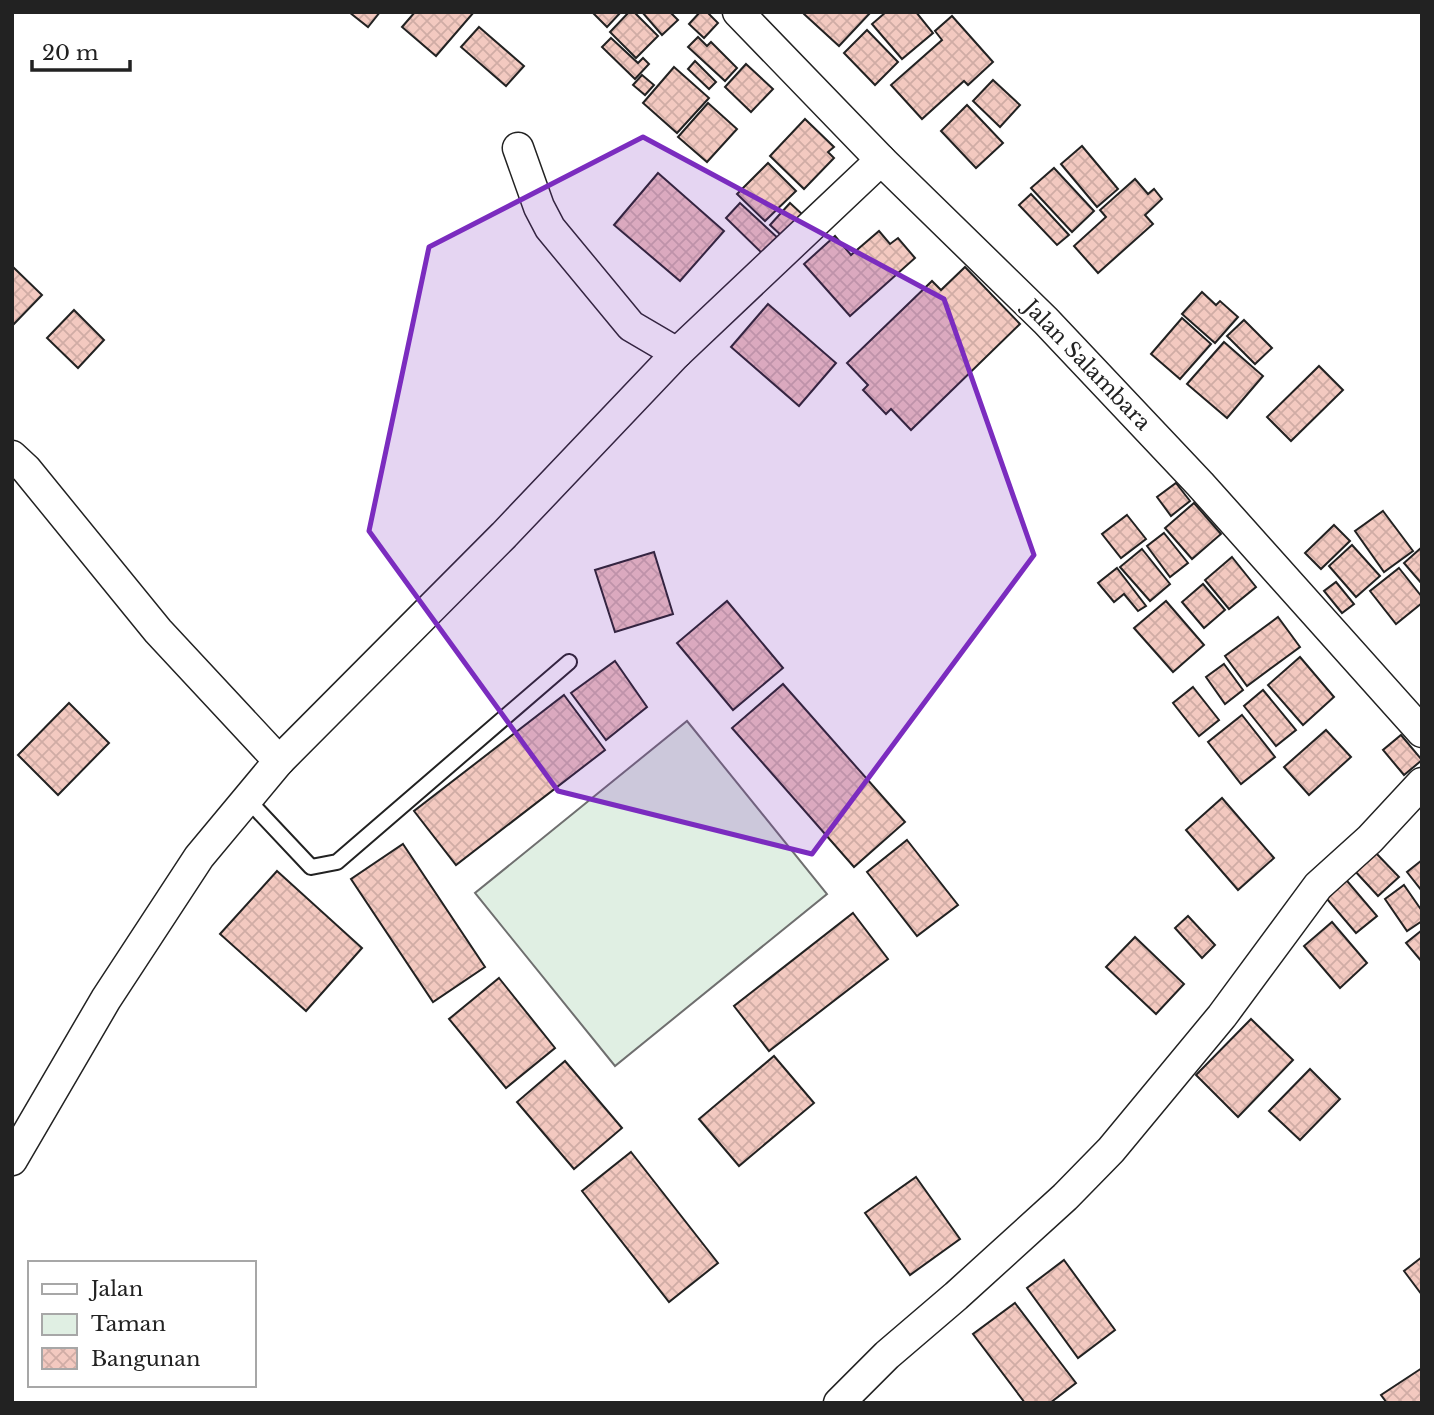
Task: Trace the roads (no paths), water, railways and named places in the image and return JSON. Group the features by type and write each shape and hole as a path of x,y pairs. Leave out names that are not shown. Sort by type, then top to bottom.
{"street":[{"name":"Jalan Salambara","path":"738,12 881,160 1046,321 1200,484 1422,732"},
{"path":"518,148 539,207 550,228 631,326 677,354"},
{"path":"12,1160 106,999 199,857 279,761 494,545 677,354 881,160"},
{"path":"12,456 26,469 158,631 279,761"},
{"path":"839,1403 887,1355 1065,1198 1111,1150 1222,1016 1318,886 1370,839 1422,783"}],"lane":[{"path":"247,799 311,867 337,862 569,662"}]}
